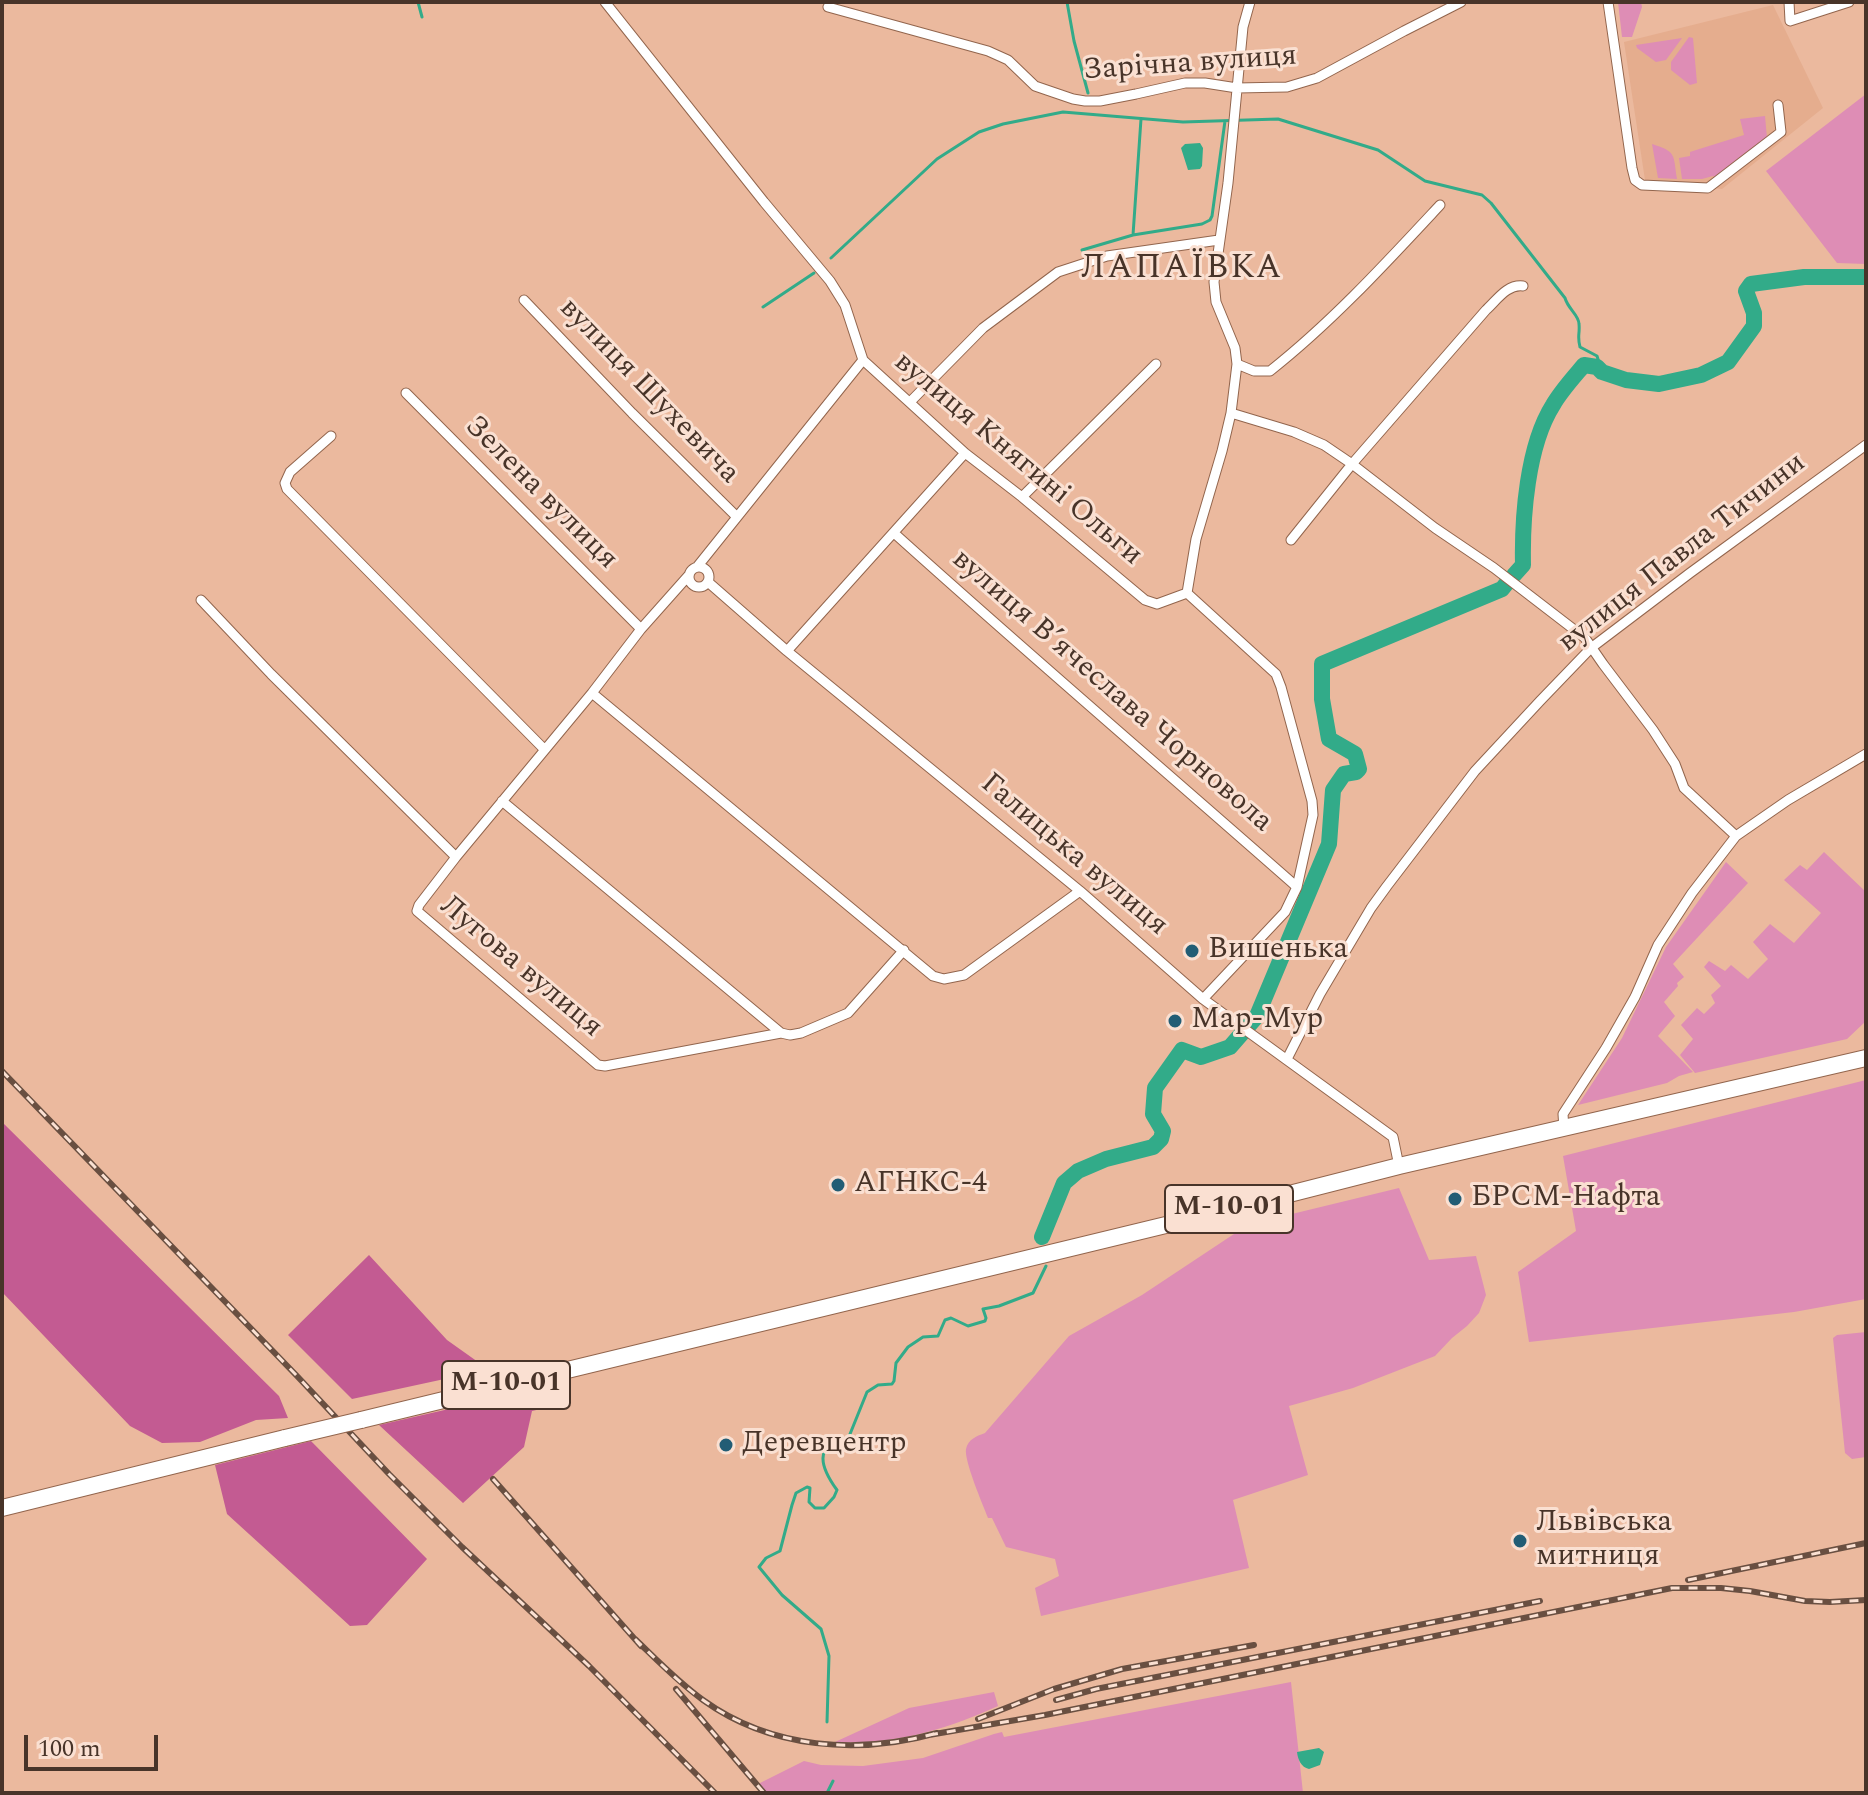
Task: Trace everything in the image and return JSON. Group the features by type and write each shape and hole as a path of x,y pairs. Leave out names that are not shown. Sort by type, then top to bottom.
{"highway":[{"name":"М-10-01","path":"2,1508 1399,1166 1866,1058"}],"street":[{"name":"вулиця Княгині Ольги","path":"605,2 840,295 863,360 965,453 1145,600 1157,604 1187,593"},
{"path":"1203,999 1285,912 1297,887 1313,815 1312,801 1276,674 1187,593 1196,539 1231,413 1237,364 1235,348 1216,302 1214,282 1228,183 1243,27 1250,2"},
{"name":"Зарічна вулиця","path":"828,7 988,51 1008,60 1035,86 1073,99 1100,101 1185,83 1237,88 1287,87 1317,78 1461,2"},
{"path":"1608,2 1632,168 1635,180 1642,185 1708,188 1781,132 1778,105"},
{"path":"1789,2 1790,21 1849,2"},
{"path":"1237,364 1254,371 1270,371 1341,309 1440,205"},
{"path":"910,402 983,328 1058,272 1107,256 1219,240"},
{"path":"1291,540 1352,464 1486,310 1506,290 1523,286"},
{"name":"вулиця Шухевича","path":"524,300 737,517"},
{"path":"697,567 708,571 708,582 702,587 694,586 689,580 693,568 697,567 863,360"},
{"path":"1022,497 1156,364"},
{"name":"Зелена вулиця","path":"406,393 641,629"},
{"path":"1231,413 1315,440 1484,560 1585,638 1653,730 1675,764 1684,788 1736,836"},
{"path":"331,436 290,472 285,483 287,489 544,749"},
{"name":"вулиця Павла Тичини","path":"1287,1059 1320,994 1371,908 1475,771 1591,648 1866,445"},
{"path":"787,651 965,453"},
{"name":"вулиця Вʼячеслава Чорновола","path":"894,533 1297,887"},
{"name":"Лугова вулиця","path":"689,575 641,629 456,857 417,911 598,1065 781,1033"},
{"name":"Галицька вулиця","path":"708,582 787,651 1080,891 1203,999 1393,1137 1399,1166"},
{"path":"201,600 271,674 456,857"},
{"path":"592,693 933,976 944,979 964,975 1080,891"},
{"path":"1564,1129 1563,1114 1635,997 1658,945 1692,893 1736,836 1788,800 1866,754"},
{"path":"502,801 781,1033 801,1033 848,1013 904,950"}],"shaded area":[{"path":"1618,2 1641,2 1632,37 1622,37"},
{"path":"1773,5 1823,108 1722,189 1645,180 1624,42"},
{"path":"1689,37 1693,38 1697,83 1690,85 1671,70 1671,62"},
{"path":"1682,38 1666,60 1656,62 1636,45"},
{"path":"1866,94 1866,264 1837,263 1766,171"},
{"path":"1765,116 1767,138 1716,178 1682,179 1679,158 1744,135 1740,119"},
{"path":"1200,143 1203,148 1202,166 1188,170 1181,148 1185,144"},
{"path":"1652,144 1670,152 1677,179 1658,178"},
{"path":"1824,852 1866,892 1866,1021 1847,1039 1695,1073 1680,1055 1693,1039 1681,1025 1697,1008 1704,1014 1715,1003 1711,995 1721,986 1704,967 1709,961 1725,971 1731,965 1748,979 1768,959 1753,942 1770,924 1794,943 1821,913 1784,880 1800,865 1807,870"},
{"path":"1726,862 1748,883 1673,964 1684,977 1664,1002 1675,1016 1658,1036 1693,1072 1667,1083 1578,1105 1622,1038 1666,947"},
{"path":"1866,1080 1866,1299 1794,1312 1529,1342 1518,1272 1576,1231 1563,1156"},
{"path":"2,1122 279,1396 288,1418 256,1420 200,1442 162,1443 130,1426 2,1292"},
{"path":"1399,1188 1429,1260 1476,1256 1486,1295 1479,1313 1435,1356 1353,1388 1289,1406 1308,1475 1233,1500 1249,1568 1041,1616 1035,1588 1059,1576 1055,1559 1006,1547 992,1518 988,1518 974,1483 966,1455 973,1438 985,1433 1069,1336 1142,1295 1234,1234 1263,1221"},
{"path":"369,1255 447,1340 478,1362 463,1375 352,1399 288,1335"},
{"path":"1866,1332 1866,1457 1852,1459 1845,1453 1833,1338"},
{"path":"558,1384 567,1403 532,1411 524,1447 463,1503 379,1425"},
{"path":"311,1441 427,1559 367,1625 350,1626 227,1514 215,1465"},
{"path":"1291,1682 1303,1793 767,1793 758,1784 804,1761 821,1765 863,1766 923,1758 1002,1732 1004,1737"},
{"path":"994,1692 998,1706 939,1729 877,1741 835,1742 909,1708"},
{"path":"1319,1748 1324,1752 1320,1765 1309,1769 1304,1767 1297,1752"}],"waterway":[{"path":"418,2 422,17"},
{"path":"1067,2 1088,93"},
{"path":"831,258 937,159 979,132 1003,124 1063,112 1183,122 1278,119 1378,150 1425,181 1482,195 1565,298 1579,321 1580,347 1597,356 1602,372"},
{"path":"1133,235 1141,119"},
{"path":"1082,250 1133,235 1210,220 1225,121"},
{"path":"763,307 814,273"},
{"path":"1514,575 1523,565 1525,505 1537,441 1556,400 1584,365 1597,367 1602,372 1626,380 1659,384 1701,375 1728,362 1754,326 1754,313 1746,291 1751,284 1804,277 1866,277"},
{"path":"1042,1237 1064,1183 1078,1171 1106,1159 1153,1147 1161,1139 1163,1131 1153,1114 1155,1088 1182,1050 1201,1057 1230,1047 1257,1016 1329,844 1333,790 1344,774 1359,769 1355,754 1329,739 1322,699 1322,664 1502,589 1506,584"},
{"path":"827,1722 829,1656 821,1629 782,1595 759,1567 766,1558 780,1551 796,1493 810,1488 809,1502 815,1508 824,1508 834,1497 837,1490 824,1466 824,1452 829,1446 848,1439 867,1392 878,1385 892,1384 896,1363 908,1347 923,1337 938,1336 945,1320 951,1318 968,1326 985,1321 983,1309 1033,1293 1046,1266"},
{"path":"827,1793 833,1781"}],"railway":[{"path":"2,1071 389,1474 589,1666 715,1793"},
{"path":"493,1479 641,1646"},
{"path":"1688,1580 1866,1543"},
{"path":"929,1735 1045,1715 1672,1588 1721,1588 1805,1601 1866,1600"},
{"path":"1056,1700 1096,1689 1540,1601"},
{"path":"635,1639 703,1700 757,1729 786,1738 846,1745 877,1744 937,1733"},
{"path":"978,1719 1054,1689 1122,1669 1254,1645"},
{"path":"676,1689 764,1793"}],"place":[{"name":"Вишенька","path":"1192,951"},
{"name":"Мар-Мур","path":"1175,1021"},
{"name":"АГНКС-4","path":"838,1185"},
{"name":"БРСМ-Нафта","path":"1455,1199"},
{"name":"Деревцентр","path":"726,1445"},
{"name":"Львівська митниця","path":"1520,1541"}],"district":[{"name":"ЛАПАЇВКА","path":"1182,270"}]}
